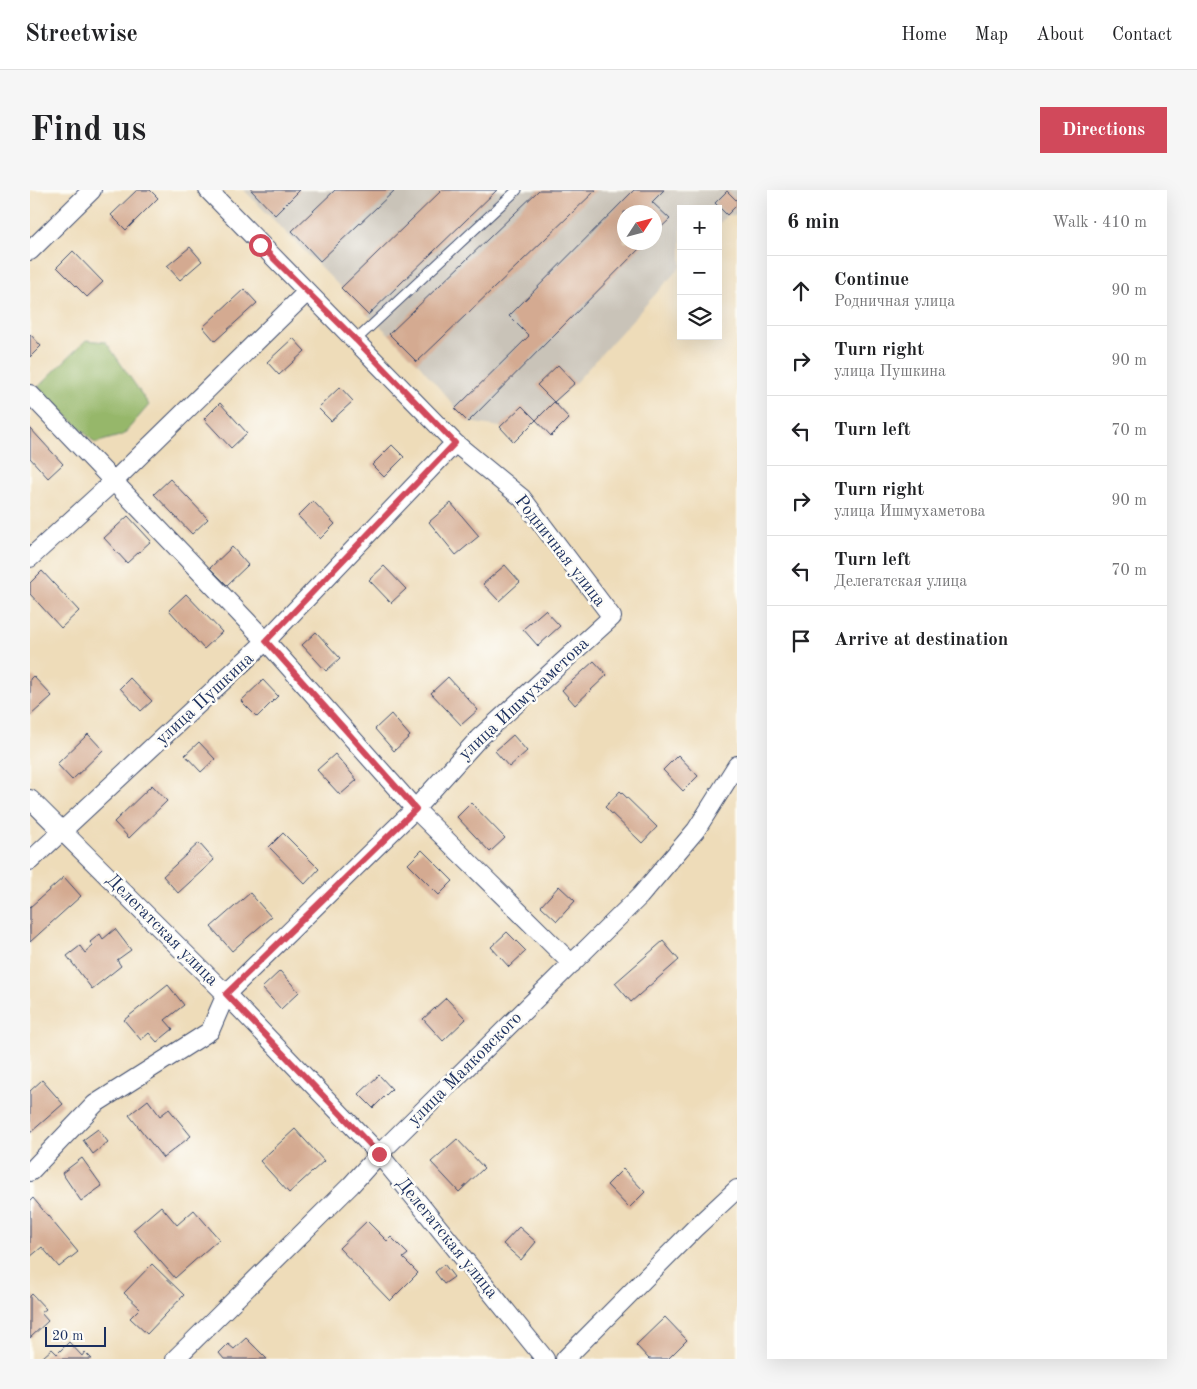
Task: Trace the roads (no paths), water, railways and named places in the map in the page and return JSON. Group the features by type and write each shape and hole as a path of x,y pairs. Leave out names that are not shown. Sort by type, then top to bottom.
{"street":[{"path":"30,251 92,190"},
{"name":"Родничная улица","path":"208,190 455,443 522,498 612,618"},
{"path":"30,558 114,481 307,292"},
{"path":"30,394 266,641 416,809 572,964"},
{"name":"улица Пушкина","path":"30,861 266,641 455,443"},
{"name":"улица Ишмухаметова","path":"30,1172 95,1104 210,1031 226,994 416,809 479,738 612,618"},
{"name":"улица Маяковского","path":"175,1359 640,896 696,830 737,765"},
{"name":"Делегатская улица","path":"30,799 226,994 379,1154 545,1359"},
{"path":"565,1359 687,1236 737,1189"}],"lane":[{"path":"356,340 517,190"}]}
